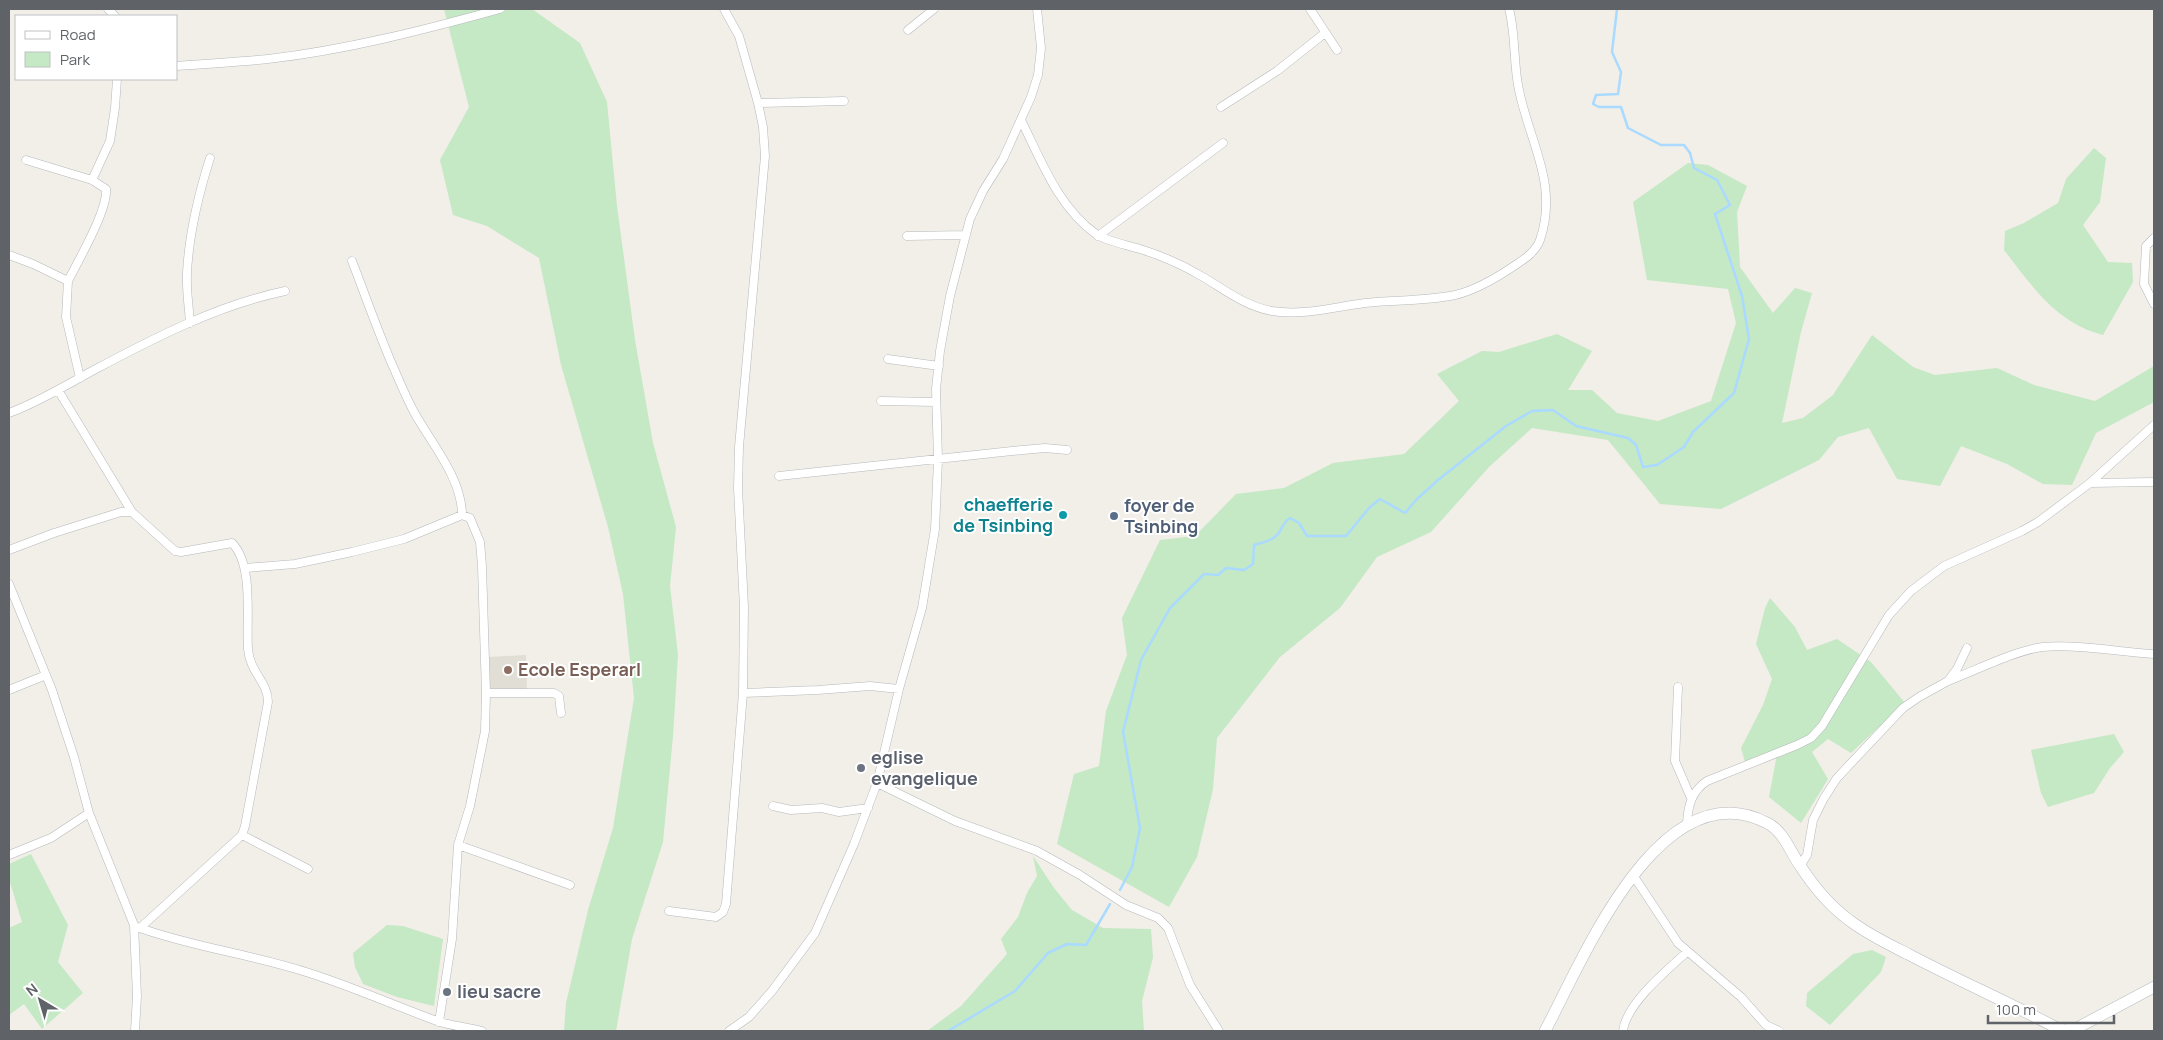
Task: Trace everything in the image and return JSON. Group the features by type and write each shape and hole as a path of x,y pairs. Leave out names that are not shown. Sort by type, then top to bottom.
{"main road":[{"path":"1545,1031 1606,916 1633,875 1664,842 1687,823 1714,815 1748,816 1767,822 1778,830 1800,866 1834,908 1865,932 1977,989 2020,1007 2058,1028 2065,1030 2077,1028 2154,987"}],"street":[{"path":"178,66 269,59 425,30 500,9"},
{"path":"669,912 716,917 723,912 726,904 742,693 744,607 738,488 752,294 765,156 763,127 758,103 739,36 724,9"},
{"path":"908,30 934,9"},
{"path":"729,1031 749,1017 772,991 815,933 877,783 898,689 922,608 935,529 938,460 936,402 939,366 950,296 970,219 983,191 1003,159 1021,120 1038,75 1041,48 1037,9"},
{"path":"1310,9 1337,50"},
{"path":"1021,120 1061,197 1084,224 1098,236 1161,255 1182,264 1228,295 1270,311 1294,313 1366,303 1411,301 1456,294 1481,286 1514,266 1537,248 1545,219 1543,168 1518,87 1509,9"},
{"path":"1220,107 1277,71 1325,33"},
{"path":"92,180 110,141 117,80"},
{"path":"758,103 844,101"},
{"path":"1098,236 1222,143"},
{"path":"190,323 187,274 192,225 198,196 210,158"},
{"path":"26,160 92,180 106,189 106,198 68,282 66,317 80,378"},
{"path":"907,236 966,235"},
{"path":"2154,238 2146,246 2144,284 2154,304"},
{"path":"9,255 33,264 68,282"},
{"path":"352,260 394,370 414,411 452,476 462,504 462,515"},
{"path":"9,414 31,405 133,349 190,323 258,297 285,291"},
{"path":"888,359 939,366"},
{"path":"58,390 132,512 175,551 181,552 232,543 236,547 245,568 249,661 266,689 268,702 242,835 137,927"},
{"path":"881,401 936,402"},
{"path":"1687,823 1691,798 1698,787 1707,780 1766,759 1811,738 1822,726 1835,706 1888,615 1926,578 1965,555 2022,531 2054,511 2090,482 2154,424"},
{"path":"779,476 1045,448 1067,450"},
{"path":"2090,482 2154,482"},
{"path":"9,550 54,533 121,512 132,512"},
{"path":"245,568 295,564 352,552 404,539 462,515 470,518 480,542 486,693 485,731 480,760 458,845 452,938 439,1022"},
{"path":"9,584 46,675 74,756 89,813 137,927 135,1031"},
{"path":"1800,866 1807,855 1813,820 1837,778 1903,708 1919,697 1948,681 2042,647 2070,647 2154,654"},
{"path":"1948,681 1957,669 1967,648"},
{"path":"9,690 46,675"},
{"path":"742,693 870,686 898,689"},
{"path":"1678,687 1675,761 1691,798"},
{"path":"486,693 554,692 559,696 561,713"},
{"path":"877,783 955,821 1037,851 1080,874 1126,905 1158,918 1168,928 1190,984 1219,1031"},
{"path":"773,806 790,810 822,808 839,812 868,808"},
{"path":"9,855 51,838 89,813"},
{"path":"242,835 308,869"},
{"path":"458,845 570,885"},
{"path":"1633,875 1671,933 1688,952 1741,997 1766,1025 1779,1031"},
{"path":"137,927 173,939 263,959 307,972 398,1004 439,1022 482,1031"},
{"path":"1623,1031 1624,1021 1654,981 1688,952"}],"shaded area":[{"name":"Ecole Esperarl","path":"526,655 527,693 489,694 488,657"}],"green space":[{"path":"444,9 532,9 580,43 607,102 617,206 635,340 653,443 676,527 670,586 678,655 663,842 632,939 616,1031 564,1031 566,1003 588,910 613,828 634,698 623,594 608,527 561,365 539,258 487,226 453,215 440,160 469,107"},
{"path":"2094,148 2106,158 2100,202 2083,225 2108,262 2132,263 2133,282 2103,335 2072,322 2046,302 2004,250 2005,231 2024,223 2058,203 2066,179"},
{"path":"1688,163 1708,165 1747,186 1737,212 1740,267 1773,313 1795,288 1812,293 1801,332 1782,423 1803,418 1833,395 1872,335 1913,367 1935,375 1997,368 2034,385 2095,401 2154,366 2154,402 2096,433 2072,485 2043,484 2007,464 1961,446 1940,486 1897,479 1869,428 1838,437 1819,460 1721,509 1660,504 1608,440 1532,428 1489,467 1431,532 1377,557 1340,608 1280,657 1217,738 1213,789 1197,857 1169,907 1057,844 1074,774 1099,766 1106,711 1127,655 1122,618 1160,540 1195,536 1236,494 1284,488 1333,463 1404,454 1459,401 1437,374 1482,351 1499,352 1557,334 1592,351 1568,390 1592,390 1617,413 1658,421 1711,401 1736,323 1728,289 1647,280 1633,202"},
{"path":"1770,598 1795,627 1807,650 1837,639 1871,662 1905,703 1851,753 1828,739 1812,752 1828,779 1801,823 1769,797 1778,749 1745,762 1741,748 1763,705 1772,679 1756,644 1765,608"},
{"path":"2114,734 2124,752 2110,768 2094,793 2048,807 2041,793 2031,750"},
{"path":"31,854 68,925 58,962 83,993 42,1029 24,1004 9,1015 9,928 22,922 9,879 9,864"},
{"path":"1033,856 1054,888 1072,910 1103,928 1151,929 1153,957 1142,1001 1144,1031 927,1031 961,1006 1007,954 1001,939 1018,917 1027,893 1037,876"},
{"path":"387,925 403,926 443,939 434,1006 397,997 363,984 355,967 353,953"},
{"path":"1872,950 1886,957 1881,972 1830,1025 1806,1006 1807,993 1853,954"}],"waterway":[{"path":"1120,890 1132,867 1140,828 1123,732 1141,660 1170,608 1204,574 1218,575 1226,568 1244,570 1253,564 1254,545 1275,537 1290,518 1299,523 1307,536 1346,536 1369,508 1380,499 1405,513 1438,480 1506,426 1532,411 1553,410 1576,426 1628,438 1636,445 1643,467 1657,465 1684,447 1693,432 1734,393 1749,339 1742,296 1715,214 1730,205 1717,180 1694,168 1690,153 1684,145 1661,145 1628,128 1621,107 1599,107 1593,104 1596,95 1618,94 1621,72 1612,52 1617,9"},
{"path":"948,1031 1015,991 1048,953 1067,944 1086,945 1110,904"}],"place":[{"name":"chaefferie de Tsinbing","path":"1063,515"},
{"name":"foyer de Tsinbing","path":"1114,516"},
{"name":"Ecole Esperarl","path":"508,670"},
{"name":"eglise evangelique","path":"861,768"},
{"name":"lieu sacre","path":"447,992"}]}
